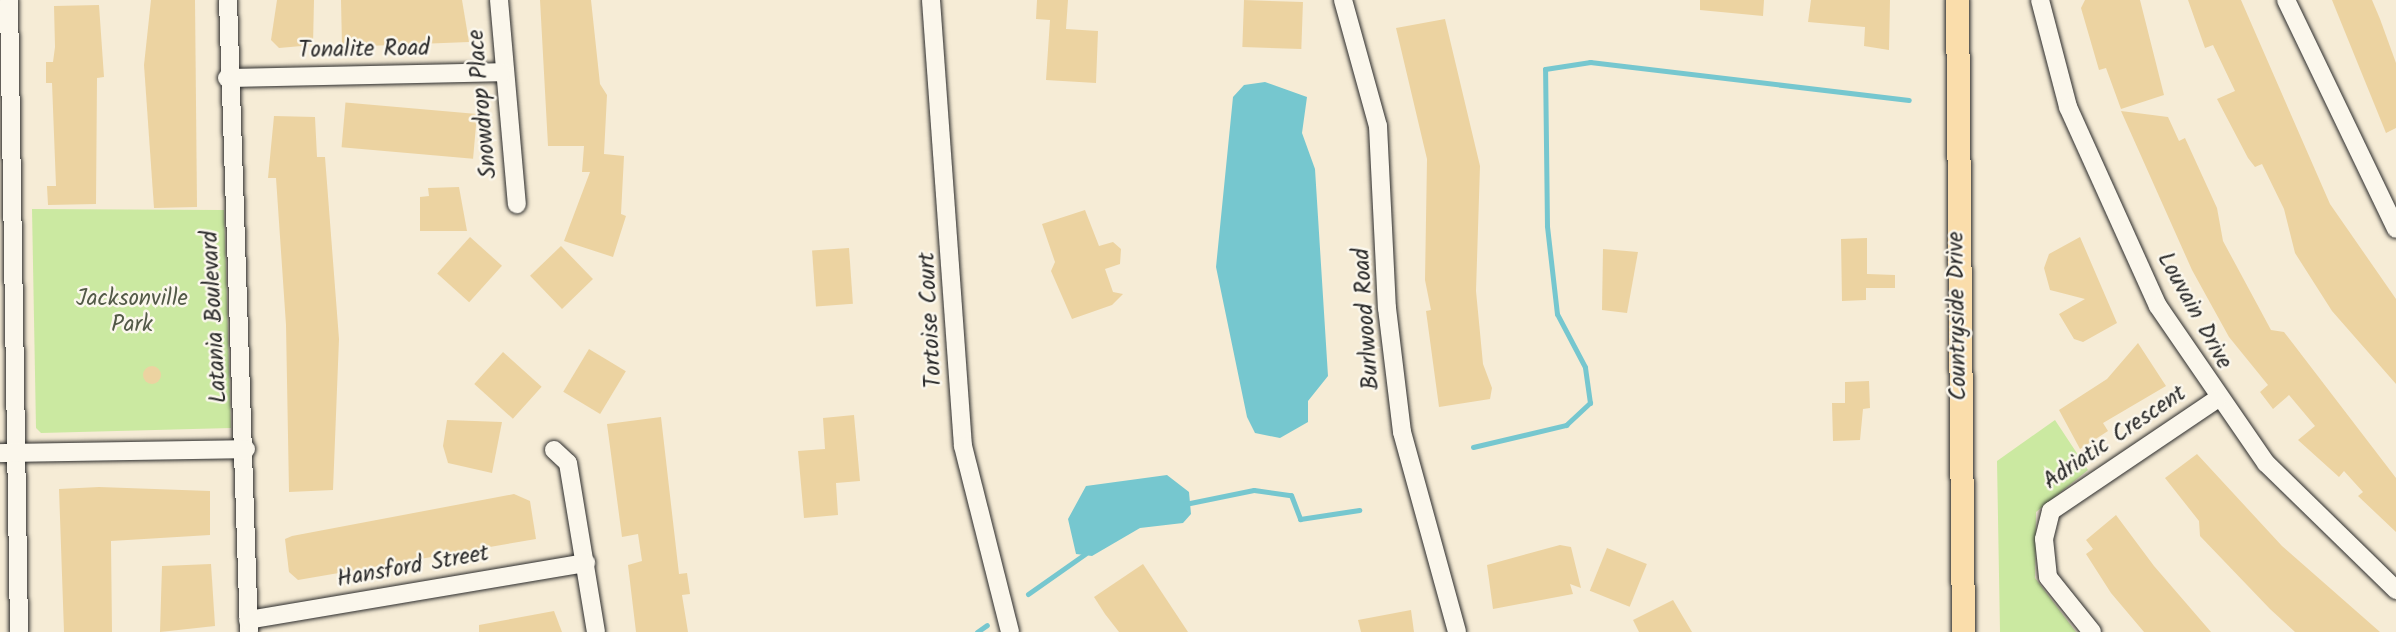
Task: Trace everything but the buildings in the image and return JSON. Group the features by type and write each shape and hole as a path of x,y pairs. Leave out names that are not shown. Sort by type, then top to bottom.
{"main road":[{"name":"Countryside Drive","path":"1957,0 1963,632"}],"street":[{"path":"9,0 8,453 19,632"},
{"name":"Latania Boulevard","path":"228,0 227,78 246,449 248,626"},
{"name":"Snowdrop Place","path":"499,0 502,72 517,204"},
{"name":"Tortoise Court","path":"931,0 963,446 1010,632"},
{"name":"Burlwood Road","path":"1343,0 1378,125 1387,308 1402,432 1457,632"},
{"name":"Louvain Drive","path":"2040,0 2081,140 2158,306 2217,399 2306,508 2396,590"},
{"path":"2286,0 2396,229"},
{"name":"Tonalite Road","path":"227,78 502,72"},
{"name":"Adriatic Crescent","path":"2092,632 2048,577 2044,539 2051,511 2217,399"},
{"path":"8,453 246,449"},
{"path":"554,450 568,463 596,632"},
{"name":"Hansford Street","path":"248,626 586,563"}],"green space":[{"name":"Jacksonville Park","path":"32,209 224,210 231,428 41,433 36,428"},
{"path":"2055,420 2088,470 2036,512 2035,578 2076,632 2000,632 1997,461"}],"water":[{"path":"1265,82 1307,97 1302,133 1315,169 1328,376 1308,401 1308,422 1280,438 1255,433 1247,417 1216,267 1233,97 1244,85"},
{"path":"1167,475 1189,492 1191,514 1183,523 1140,528 1092,556 1076,554 1068,519 1086,486"}],"waterway":[{"path":"1473,447 1566,425 1590,403 1585,367 1557,314 1547,226 1545,69 1590,62 1909,100"},
{"path":"1185,504 1254,490 1291,495 1300,519 1359,510"},
{"path":"1028,594 1085,554"},
{"path":"977,632 987,625"}]}
